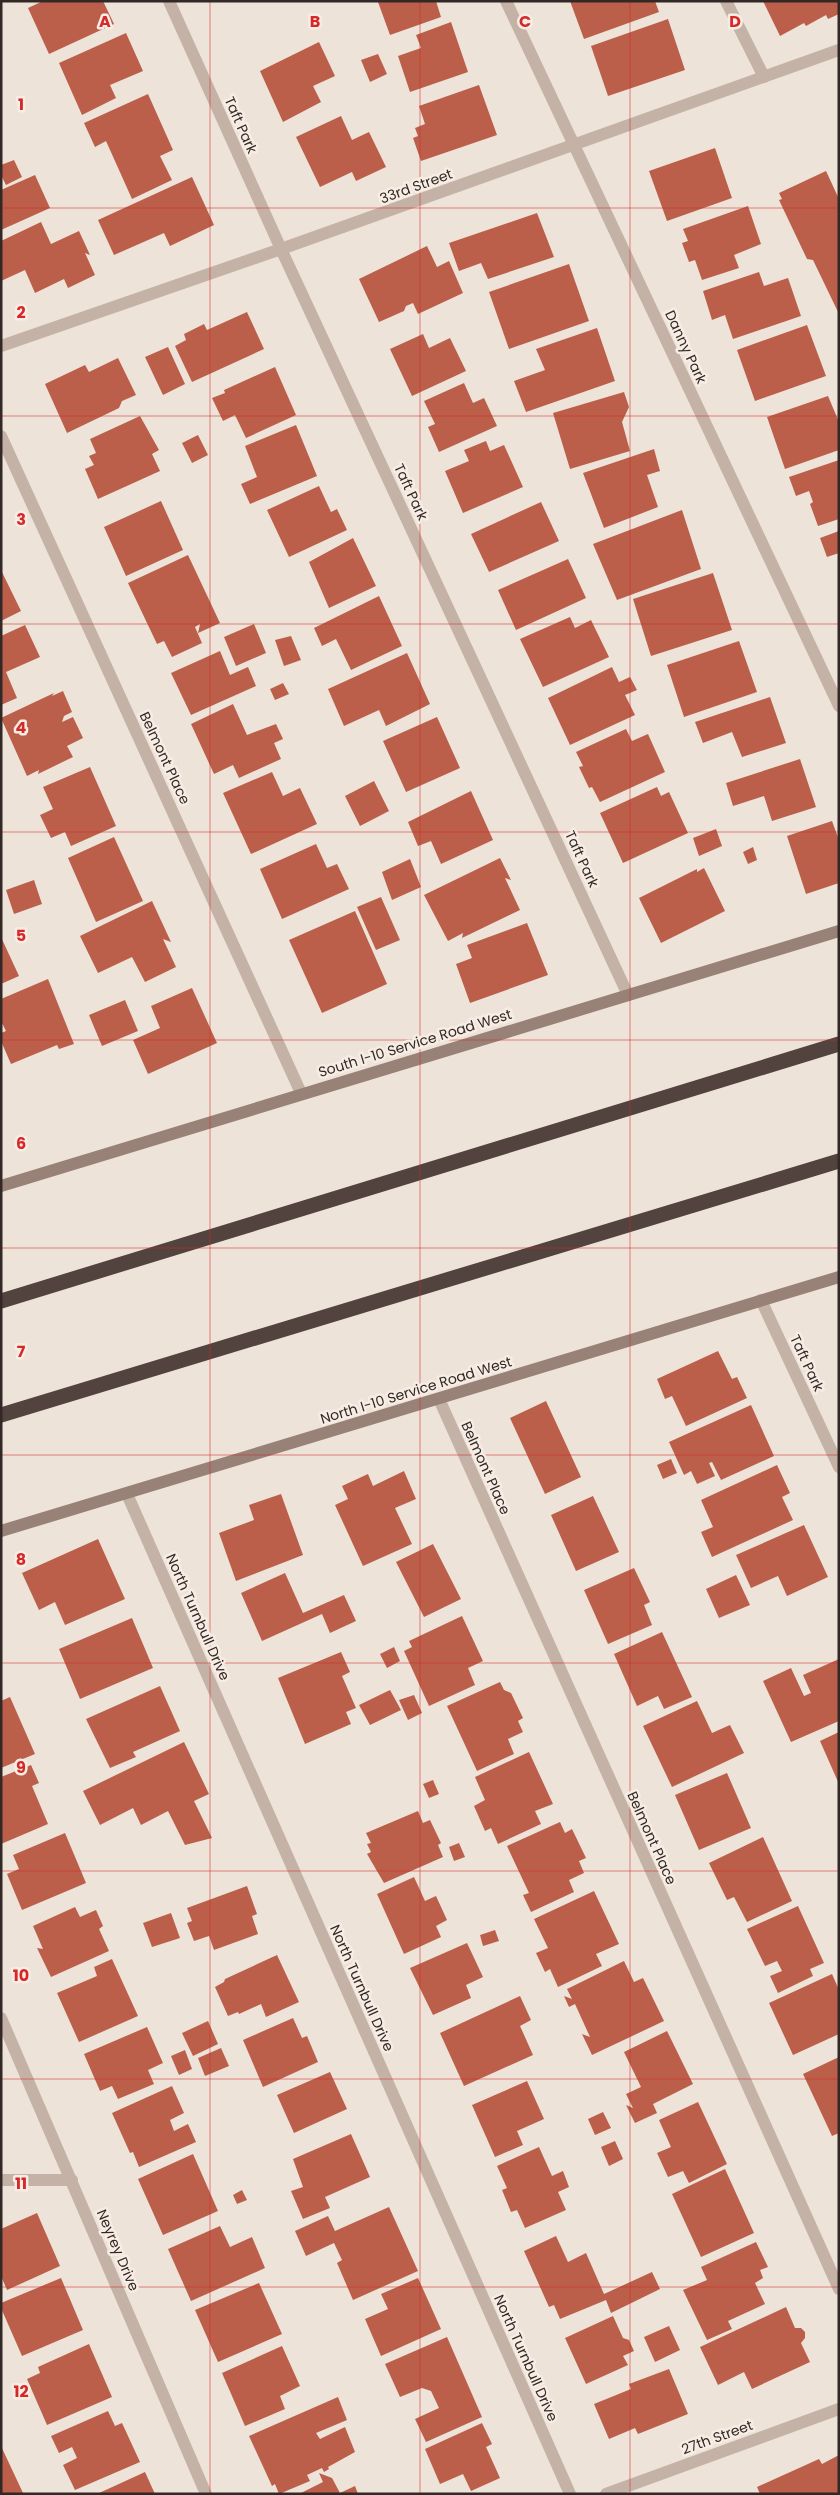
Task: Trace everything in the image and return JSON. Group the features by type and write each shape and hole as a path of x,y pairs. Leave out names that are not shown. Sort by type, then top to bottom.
{"highway":[{"path":"1,1302 839,1044"},
{"path":"1,1416 839,1161"}],"street":[{"name":"Taft Park","path":"169,1 281,249 628,995"},
{"name":"Danny Park","path":"506,1 839,706"},
{"path":"726,1 764,77"},
{"name":"33rd Street","path":"1,346 281,249 839,50"},
{"name":"Belmont Place","path":"1,436 301,1093"},
{"name":"South I-10 Service Road West","path":"1,1186 301,1093 839,931"},
{"name":"North I-10 Service Road West","path":"1,1531 839,1277"},
{"name":"Taft Park","path":"761,1300 839,1467"},
{"name":"Belmont Place","path":"439,1399 839,2289"},
{"name":"North Turnbull Drive","path":"127,1494 570,2494"},
{"name":"Neyrey Drive","path":"1,2018 206,2494"},
{"path":"1,2180 72,2180"},
{"name":"27th Street","path":"606,2494 839,2409"}],"building":[{"path":"43,1 103,1 114,24 49,54 28,8"},
{"path":"436,1 441,17 390,35 378,2"},
{"path":"570,1 655,1 659,12 584,39"},
{"path":"763,1 839,1 839,14 828,19 826,15 806,26 804,23 780,36"},
{"path":"668,19 685,70 608,96 591,46"},
{"path":"451,22 468,72 410,92 398,56 421,48 416,35"},
{"path":"126,33 143,71 110,85 116,98 82,115 59,63"},
{"path":"319,42 335,76 313,86 321,102 283,122 260,71"},
{"path":"378,54 387,74 370,82 361,60"},
{"path":"479,85 497,135 421,161 413,138 418,136 415,128 425,124 419,106"},
{"path":"148,94 173,150 160,156 172,180 132,199 106,141 95,147 84,123"},
{"path":"341,116 352,140 369,132 386,167 356,181 352,172 320,187 296,137"},
{"path":"715,148 732,198 667,221 649,171"},
{"path":"14,160 22,177 6,185 1,175 1,165"},
{"path":"826,171 839,199 839,314 813,260 807,259 779,200 782,199 779,193"},
{"path":"35,175 50,208 1,230 1,190"},
{"path":"192,177 214,225 170,246 164,233 114,255 98,220"},
{"path":"748,206 761,244 734,255 739,268 702,280 695,260 689,262 682,243 688,241 683,229"},
{"path":"537,213 554,257 488,279 481,263 459,271 449,243"},
{"path":"41,222 51,244 79,231 90,255 85,253 95,275 68,288 64,279 35,293 25,270 1,281 1,241"},
{"path":"427,246 437,267 449,261 463,293 418,314 413,303 406,306 404,311 379,322 359,279"},
{"path":"569,264 589,321 509,349 489,292"},
{"path":"759,272 764,286 788,278 801,316 733,339 725,315 712,320 703,291"},
{"path":"247,312 264,349 192,382 175,346 186,340 184,334 204,324 207,330"},
{"path":"807,325 826,376 755,401 737,350"},
{"path":"597,328 615,381 526,412 514,381 545,370 536,349"},
{"path":"423,334 429,348 450,338 466,371 412,396 390,349"},
{"path":"168,347 185,384 163,395 145,357"},
{"path":"118,358 136,395 122,401 119,408 67,433 45,384 85,365 89,372"},
{"path":"275,367 296,415 246,438 235,415 223,421 212,398 225,393 224,390"},
{"path":"464,383 473,403 484,398 497,426 439,452 428,427 435,424 424,401"},
{"path":"624,392 629,407 622,422 630,451 570,469 553,413"},
{"path":"828,396 839,422 839,450 785,469 767,417"},
{"path":"140,416 159,450 152,454 160,471 98,499 85,469 94,465 89,456 96,453 90,439"},
{"path":"296,425 317,476 250,504 241,484 257,477 245,446"},
{"path":"198,435 208,455 192,463 182,443"},
{"path":"486,441 490,451 504,445 523,487 463,513 445,471 469,461 464,450"},
{"path":"654,449 660,471 647,475 658,507 604,528 583,473"},
{"path":"839,460 839,519 818,526 810,504 813,502 809,491 796,496 789,477"},
{"path":"319,486 331,512 337,509 347,530 289,557 267,510"},
{"path":"161,501 183,550 126,576 104,527"},
{"path":"541,502 559,541 489,572 471,534"},
{"path":"682,510 701,569 617,600 593,544"},
{"path":"839,531 839,553 827,557 820,538"},
{"path":"353,538 376,586 329,608 309,562"},
{"path":"188,555 220,623 198,633 200,624 195,627 202,643 172,657 164,641 157,644 128,583"},
{"path":"568,559 586,598 516,630 498,590"},
{"path":"1,570 21,611 1,621"},
{"path":"713,573 732,630 651,656 633,599"},
{"path":"379,596 402,646 351,670 336,639 322,646 314,628"},
{"path":"570,617 575,628 591,620 609,657 543,687 520,639"},
{"path":"254,624 266,653 236,666 224,637"},
{"path":"25,625 40,657 6,672 17,698 1,705 1,636"},
{"path":"291,636 301,660 284,666 275,640"},
{"path":"739,641 757,692 684,717 667,665"},
{"path":"220,651 230,675 248,667 256,686 191,715 171,673"},
{"path":"407,653 430,704 386,726 379,710 344,726 328,689"},
{"path":"612,667 619,682 630,677 637,690 625,695 635,715 570,745 548,698"},
{"path":"283,683 289,694 275,700 270,689"},
{"path":"63,691 72,712 64,716 62,722 73,717 83,738 67,746 73,757 38,774 39,770 27,776 1,718 54,693 52,696"},
{"path":"770,697 786,743 742,757 732,732 703,743 695,722"},
{"path":"233,704 247,735 276,724 283,739 274,743 281,759 239,778 233,765 214,774 191,724"},
{"path":"437,717 460,768 406,792 383,741"},
{"path":"626,729 632,741 648,734 665,772 600,802 592,787 589,788 579,767 583,766 576,752"},
{"path":"800,759 816,807 772,821 764,796 733,806 726,783"},
{"path":"90,767 116,826 71,846 65,832 51,838 40,815 53,809 43,787"},
{"path":"272,772 283,796 300,788 317,824 251,854 223,793"},
{"path":"374,781 389,811 360,826 345,796"},
{"path":"657,787 661,796 669,792 688,833 623,863 600,813"},
{"path":"471,791 493,840 441,864 431,841 418,846 408,822"},
{"path":"832,821 839,840 839,883 806,894 787,836"},
{"path":"716,829 722,846 699,856 693,838"},
{"path":"114,837 143,901 96,922 68,858"},
{"path":"316,844 327,868 337,864 349,889 282,919 260,869"},
{"path":"753,847 757,860 748,864 743,852"},
{"path":"500,858 511,880 505,878 520,910 462,938 463,933 448,941 424,895"},
{"path":"410,859 421,887 392,900 382,872"},
{"path":"704,868 725,911 661,943 639,898 697,869 697,872"},
{"path":"34,880 42,904 14,914 6,890"},
{"path":"381,897 400,940 376,950 357,907"},
{"path":"152,901 171,942 163,939 176,967 145,982 132,957 98,973 80,936"},
{"path":"355,911 387,984 322,1013 289,940"},
{"path":"527,923 548,975 470,1003 456,964 472,958 467,945"},
{"path":"1,937 19,976 1,984"},
{"path":"48,979 74,1044 59,1049 57,1045 11,1064 1,1041 1,1033 6,1031 1,1021 1,999"},
{"path":"192,988 217,1043 148,1074 133,1040 160,1028 151,1006"},
{"path":"125,1000 138,1031 102,1046 89,1015"},
{"path":"718,1351 732,1379 737,1377 747,1398 686,1426 672,1396 665,1399 657,1379"},
{"path":"546,1401 581,1477 545,1494 510,1418"},
{"path":"751,1405 774,1456 721,1480 712,1462 709,1463 715,1476 697,1484 691,1471 684,1475 669,1442"},
{"path":"671,1459 677,1473 663,1479 657,1465"},
{"path":"777,1465 790,1493 782,1497 793,1520 712,1557 701,1532 713,1527 701,1500"},
{"path":"404,1471 416,1499 395,1508 412,1544 363,1566 335,1505 348,1499 342,1486 368,1474 373,1486"},
{"path":"281,1494 303,1555 236,1581 219,1533 254,1520 249,1505"},
{"path":"593,1496 619,1552 576,1571 551,1515"},
{"path":"804,1525 828,1577 787,1596 778,1576 751,1588 736,1555"},
{"path":"98,1539 125,1599 65,1625 55,1602 39,1610 22,1573"},
{"path":"433,1544 461,1599 424,1617 396,1562"},
{"path":"634,1568 650,1602 644,1605 652,1625 608,1644 584,1590"},
{"path":"285,1573 303,1613 344,1595 356,1621 330,1633 322,1614 262,1641 241,1593"},
{"path":"736,1575 750,1605 719,1618 706,1589"},
{"path":"462,1616 483,1661 468,1668 475,1685 429,1706 404,1651 412,1647 409,1641"},
{"path":"132,1618 153,1668 80,1699 59,1649"},
{"path":"662,1632 692,1697 664,1709 658,1696 637,1706 614,1654"},
{"path":"394,1647 400,1661 387,1668 380,1654"},
{"path":"341,1652 350,1672 342,1676 356,1708 346,1712 351,1724 305,1744 278,1678"},
{"path":"839,1659 839,1721 791,1742 763,1681 791,1668 804,1696 811,1693 803,1675"},
{"path":"500,1682 504,1690 511,1693 523,1718 518,1721 523,1732 508,1739 514,1754 477,1771 447,1706"},
{"path":"160,1686 180,1731 133,1752 136,1757 110,1768 86,1719"},
{"path":"390,1690 401,1710 370,1725 359,1705"},
{"path":"414,1695 422,1713 408,1720 399,1700"},
{"path":"10,1697 35,1754 1,1768 1,1701"},
{"path":"697,1701 712,1733 730,1725 744,1753 672,1787 643,1726"},
{"path":"839,1732 839,1784 820,1741"},
{"path":"184,1742 209,1794 194,1801 212,1838 185,1845 168,1811 141,1825 133,1808 100,1825 83,1791"},
{"path":"529,1752 553,1804 535,1811 541,1824 498,1844 491,1828 485,1831 474,1806 485,1800 475,1777"},
{"path":"31,1765 39,1783 32,1786 48,1824 1,1844 1,1777"},
{"path":"727,1773 751,1828 699,1850 675,1795"},
{"path":"433,1780 439,1794 429,1798 423,1784"},
{"path":"418,1811 423,1823 430,1820 441,1843 438,1845 443,1857 384,1883 367,1854 371,1852 367,1844 371,1843 366,1833"},
{"path":"560,1822 565,1833 572,1829 586,1858 579,1861 584,1873 569,1880 574,1892 531,1912 523,1895 529,1893 507,1846"},
{"path":"65,1833 86,1883 22,1910 7,1874 19,1869 13,1855"},
{"path":"763,1837 792,1901 747,1922 734,1897 727,1900 709,1863"},
{"path":"459,1843 465,1857 454,1861 449,1847"},
{"path":"414,1877 425,1901 436,1896 447,1920 436,1926 441,1937 404,1954 377,1894"},
{"path":"247,1886 257,1914 252,1916 258,1934 214,1950 209,1936 194,1941 187,1923 192,1921 187,1908"},
{"path":"594,1891 619,1944 596,1954 602,1966 558,1987 550,1969 545,1972 536,1953 548,1948 534,1919"},
{"path":"798,1906 824,1963 810,1969 813,1976 778,1993 770,1976 782,1971 777,1961 765,1966 747,1929"},
{"path":"75,1907 80,1917 96,1910 103,1926 99,1929 109,1951 51,1977 37,1948 43,1949 33,1926"},
{"path":"171,1913 180,1938 152,1947 143,1923"},
{"path":"495,1930 499,1941 483,1946 480,1935"},
{"path":"467,1943 483,1977 466,1985 471,1998 433,2015 410,1968"},
{"path":"277,1955 299,2002 266,2017 261,2004 239,2014 238,2012 228,2016 215,1987 224,1982 225,1979"},
{"path":"112,1959 138,2016 79,2042 57,1993 97,1976 94,1967"},
{"path":"624,1961 634,1982 643,1978 664,2021 592,2055 582,2034 590,2037 575,2004 569,2007 564,1996 572,1999 567,1989"},
{"path":"832,1974 839,1990 839,2034 793,2055 769,2003"},
{"path":"520,1996 531,2020 520,2026 533,2055 464,2086 440,2033"},
{"path":"293,2018 302,2038 307,2036 318,2062 263,2087 243,2040"},
{"path":"208,2021 218,2044 193,2056 182,2033"},
{"path":"147,2027 163,2063 148,2070 154,2084 118,2099 112,2086 100,2091 84,2054"},
{"path":"667,2031 693,2084 653,2104 657,2113 635,2123 626,2105 633,2108 626,2094 641,2087 624,2052"},
{"path":"221,2048 229,2066 205,2076 198,2058"},
{"path":"185,2050 192,2069 179,2075 171,2056"},
{"path":"839,2057 839,2133 832,2136 803,2074"},
{"path":"330,2072 347,2109 294,2133 277,2095"},
{"path":"527,2081 544,2119 517,2131 523,2145 495,2157 472,2105"},
{"path":"172,2086 184,2113 170,2120 174,2131 188,2124 196,2142 139,2167 133,2152 130,2153 112,2113"},
{"path":"698,2102 727,2164 689,2183 683,2171 668,2177 657,2153 671,2147 659,2120"},
{"path":"603,2112 611,2128 595,2135 588,2119"},
{"path":"351,2134 370,2177 325,2197 330,2208 303,2219 291,2191 303,2187 293,2159"},
{"path":"615,2141 623,2159 609,2166 601,2147"},
{"path":"539,2147 552,2176 563,2171 569,2187 558,2192 566,2210 525,2228 517,2210 511,2212 502,2190 507,2188 497,2166"},
{"path":"193,2154 218,2211 163,2235 138,2179"},
{"path":"725,2169 754,2233 701,2257 672,2194"},
{"path":"242,2190 247,2200 237,2204 233,2195"},
{"path":"389,2207 418,2271 353,2300 337,2263 342,2260 334,2243 306,2256 295,2231 328,2216 335,2231"},
{"path":"37,2213 60,2266 7,2290 1,2276 1,2229"},
{"path":"220,2226 230,2247 252,2237 265,2268 191,2301 168,2249"},
{"path":"556,2236 568,2262 586,2253 604,2294 652,2272 660,2289 611,2313 606,2300 560,2319 554,2305 549,2307 524,2251"},
{"path":"756,2242 768,2267 760,2270 763,2278 755,2283 765,2304 728,2321 732,2329 707,2340 683,2290 707,2280 701,2267"},
{"path":"61,2278 83,2330 22,2356 1,2308 1,2303"},
{"path":"418,2278 441,2329 381,2356 365,2319 388,2309 381,2294"},
{"path":"259,2283 282,2334 218,2362 195,2310"},
{"path":"786,2307 795,2328 801,2328 805,2332 805,2338 801,2343 810,2362 752,2389 744,2372 718,2385 700,2347"},
{"path":"613,2316 623,2338 629,2340 634,2351 623,2356 628,2365 586,2384 565,2338"},
{"path":"669,2326 680,2350 655,2362 644,2337"},
{"path":"447,2337 482,2417 426,2442 415,2419 439,2408 431,2391 422,2388 400,2397 385,2364"},
{"path":"89,2344 112,2397 47,2425 27,2379 40,2373 38,2367"},
{"path":"282,2346 300,2386 280,2396 285,2409 245,2426 222,2373"},
{"path":"669,2369 688,2414 638,2434 635,2428 609,2439 594,2404 631,2389 629,2384"},
{"path":"338,2397 347,2420 316,2433 320,2439 345,2427 355,2452 328,2467 329,2469 324,2472 322,2468 307,2475 310,2481 279,2494 275,2484 272,2486 249,2436"},
{"path":"108,2411 115,2426 122,2423 140,2462 75,2490 63,2465 77,2458 72,2447 59,2453 51,2436"},
{"path":"482,2423 492,2444 486,2447 500,2478 471,2491 463,2474 440,2484 425,2449"},
{"path":"1,2446 23,2493 1,2494"},
{"path":"839,2455 839,2494 760,2494 757,2487 819,2459 822,2464"},
{"path":"145,2472 155,2494 97,2494"},
{"path":"319,2473 332,2478 340,2493 355,2486 358,2494 299,2494 323,2482"}]}
